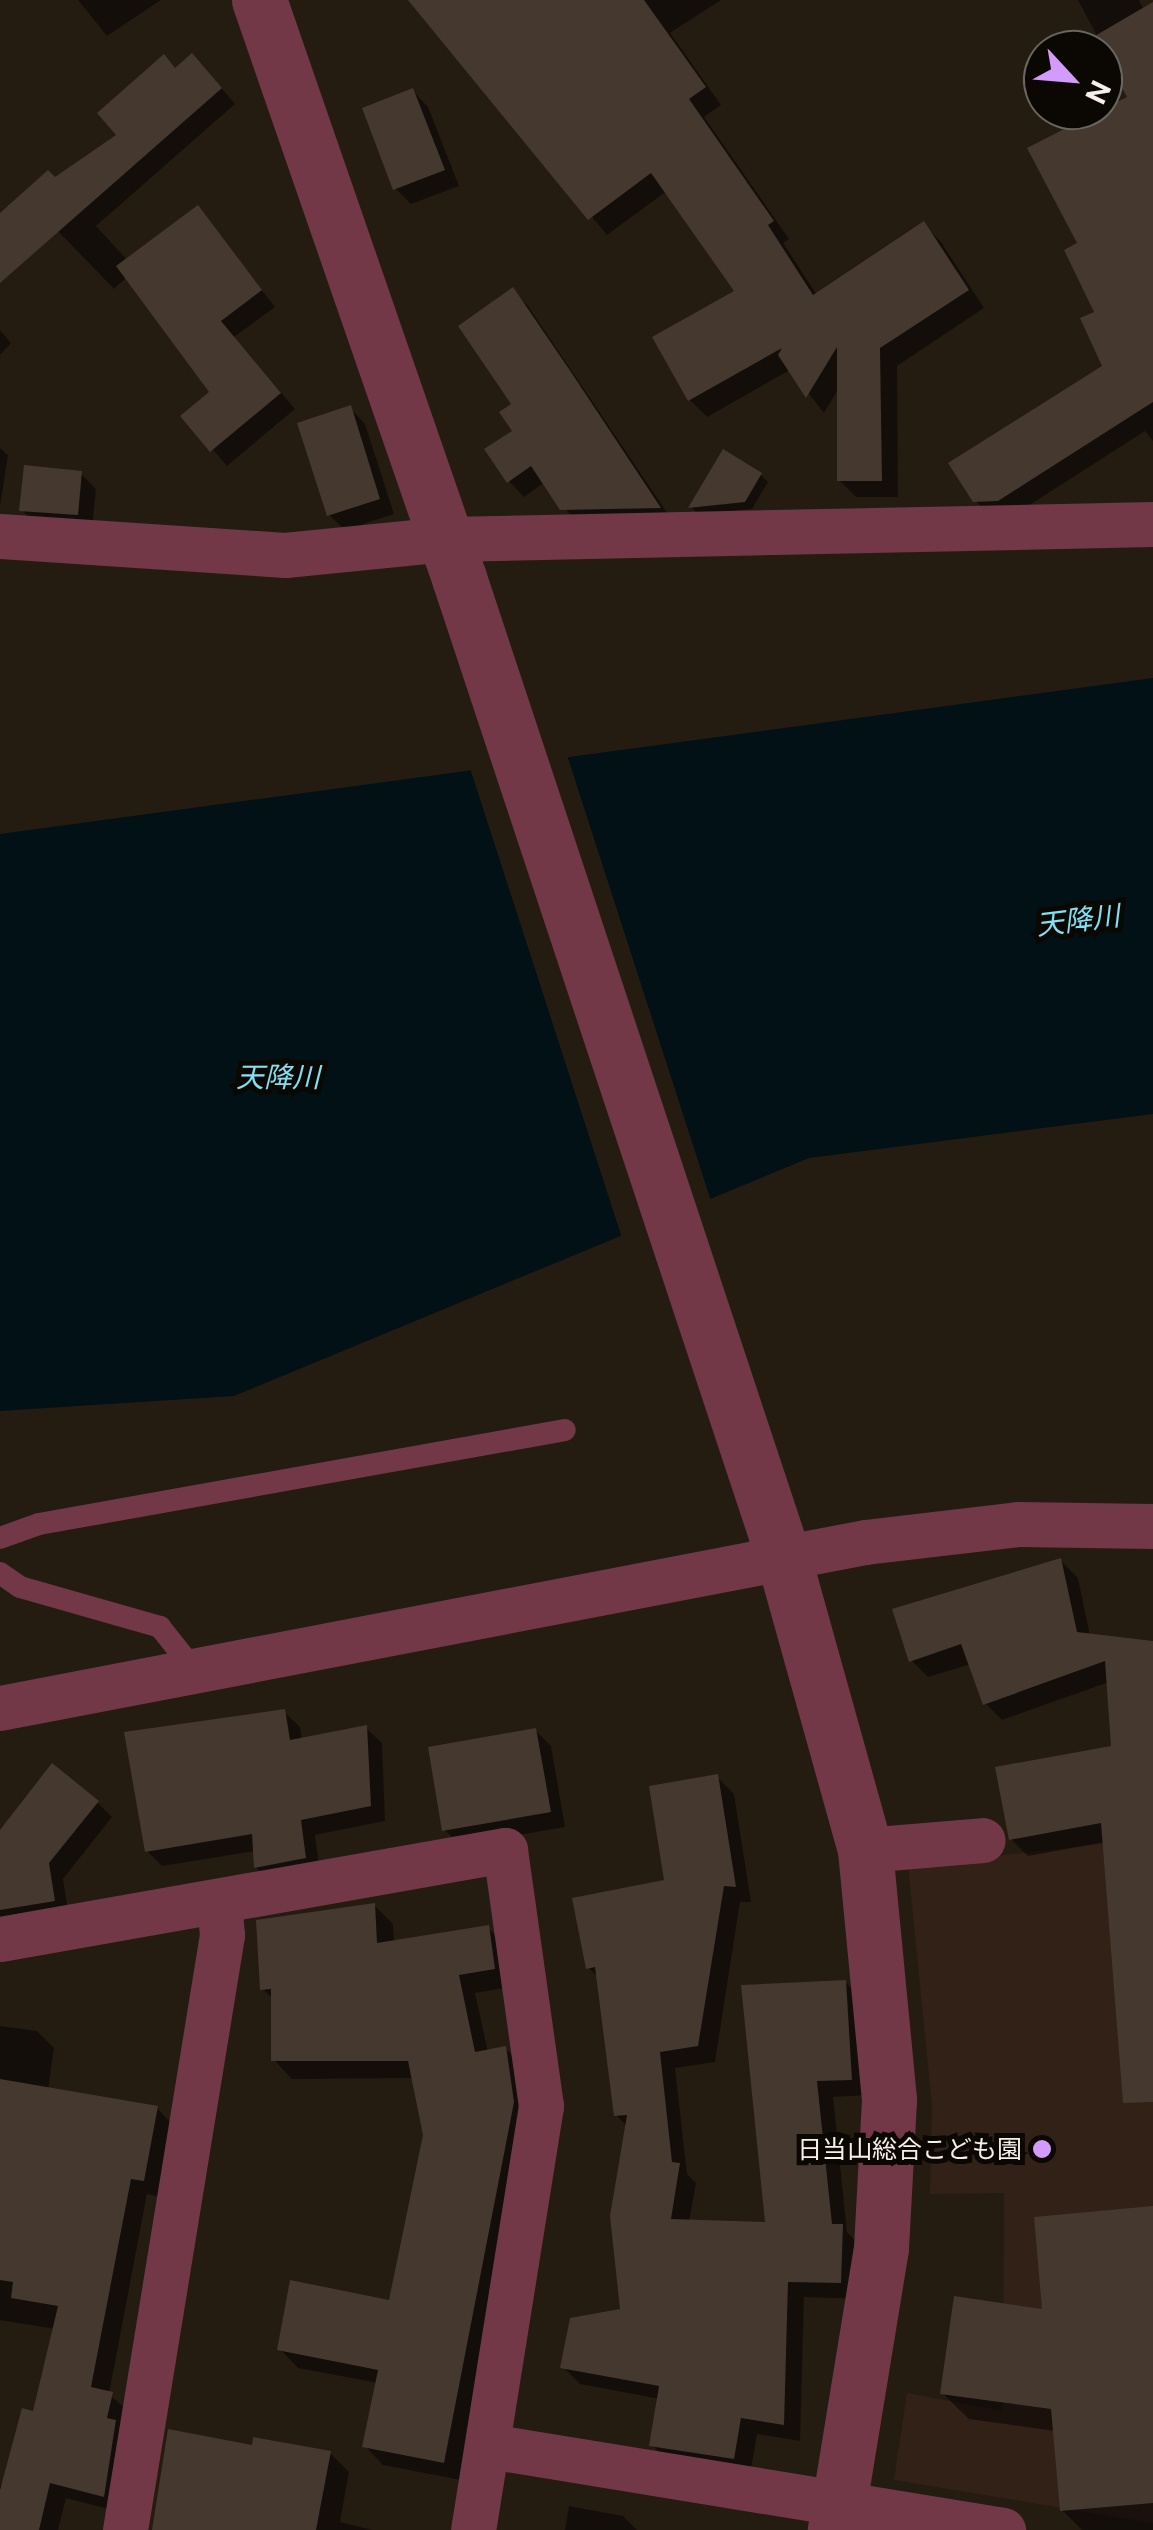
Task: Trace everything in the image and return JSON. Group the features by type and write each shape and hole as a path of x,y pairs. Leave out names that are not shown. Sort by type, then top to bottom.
{"street":[{"path":"259,0 452,558 779,1545 865,1850 889,2100 881,2248 837,2516"},
{"path":"0,536 285,554 452,558 1153,524"},
{"path":"0,1708 195,1671 779,1545 1018,1524 1153,1526"},
{"path":"865,1850 982,1840"},
{"path":"0,1938 504,1850 541,2106 473,2530"},
{"path":"125,2530 222,1935 219,1902"},
{"path":"489,2446 837,2516 1003,2530"}],"lane":[{"path":"0,1538 39,1524 564,1430"},
{"path":"0,1573 20,1588 160,1627 195,1671"}],"shaded area":[{"name":"日当山総合こども園","path":"1153,1838 1153,2523 894,2480 907,2393 1003,2411 1004,2193 930,2194 932,2105 908,1866"}],"water":[{"name":"天降川","path":"1153,678 1153,1114 809,1158 234,1396 0,1411 0,834"}],"pier":[{"path":"566,752 712,1204 623,1241 469,765"}],"building":[{"path":"408,0 644,0 706,87 689,99 774,221 768,225 813,295 924,221 969,290 880,348 882,481 837,481 837,347 806,398 778,355 782,348 688,401 652,337 734,291 651,173 588,220"},
{"path":"1153,2 1153,402 998,501 973,502 948,463 1102,366 1080,318 1094,312 1064,250 1077,243 1027,148 1062,130 1123,130 1123,99 1127,97 1123,90 1123,30 1105,30"},
{"path":"192,53 222,88 0,283 0,213 48,170 55,177 116,135 97,113 164,54 175,68"},
{"path":"413,88 445,170 393,190 362,108"},
{"path":"198,205 262,290 221,321 281,393 210,452 180,416 209,392 116,266"},
{"path":"513,287 661,508 560,510 531,466 507,483 484,449 512,431 499,412 511,404 458,326"},
{"path":"351,405 380,499 327,516 297,423"},
{"path":"723,449 762,473 745,502 688,508"},
{"path":"24,465 82,471 78,515 19,511"},
{"path":"1061,1558 1077,1632 1153,1641 1153,2102 1123,2103 1101,1823 1009,1840 995,1767 1111,1746 1105,1661 983,1705 961,1644 909,1662 892,1609"},
{"path":"285,1709 290,1740 367,1725 371,1806 301,1820 306,1858 254,1868 252,1834 145,1852 124,1732"},
{"path":"536,1728 551,1812 442,1831 428,1747"},
{"path":"52,1763 99,1801 49,1863 55,1901 0,1910 0,1830"},
{"path":"718,1774 736,1887 724,1886 698,2046 660,2052 672,2162 680,2163 671,2219 765,2222 741,1985 846,1980 852,2080 817,2081 832,2224 843,2224 841,2283 788,2282 784,2425 741,2418 734,2459 649,2446 659,2386 560,2368 570,2318 620,2309 610,2216 627,2115 614,2116 595,1967 586,1969 572,1898 664,1880 649,1786"},
{"path":"375,1903 377,1943 489,1925 495,1969 459,1975 475,2052 506,2046 514,2102 444,2463 362,2447 378,2370 277,2350 290,2280 389,2300 423,2135 408,2061 271,2061 271,1989 260,1990 256,1920"},
{"path":"0,2079 158,2106 144,2181 131,2179 91,2387 113,2392 107,2418 116,2420 104,2497 50,2483 39,2530 0,2530 0,2490 22,2408 33,2411 58,2306 11,2298 13,2282 0,2280"},
{"path":"1153,2206 1153,2503 1060,2511 1051,2409 940,2394 954,2296 1042,2309 1034,2217"},
{"path":"168,2429 252,2445 253,2437 331,2451 316,2530 152,2530"}],"place":[{"name":"日当山総合こども園","path":"1042,2149"}]}
